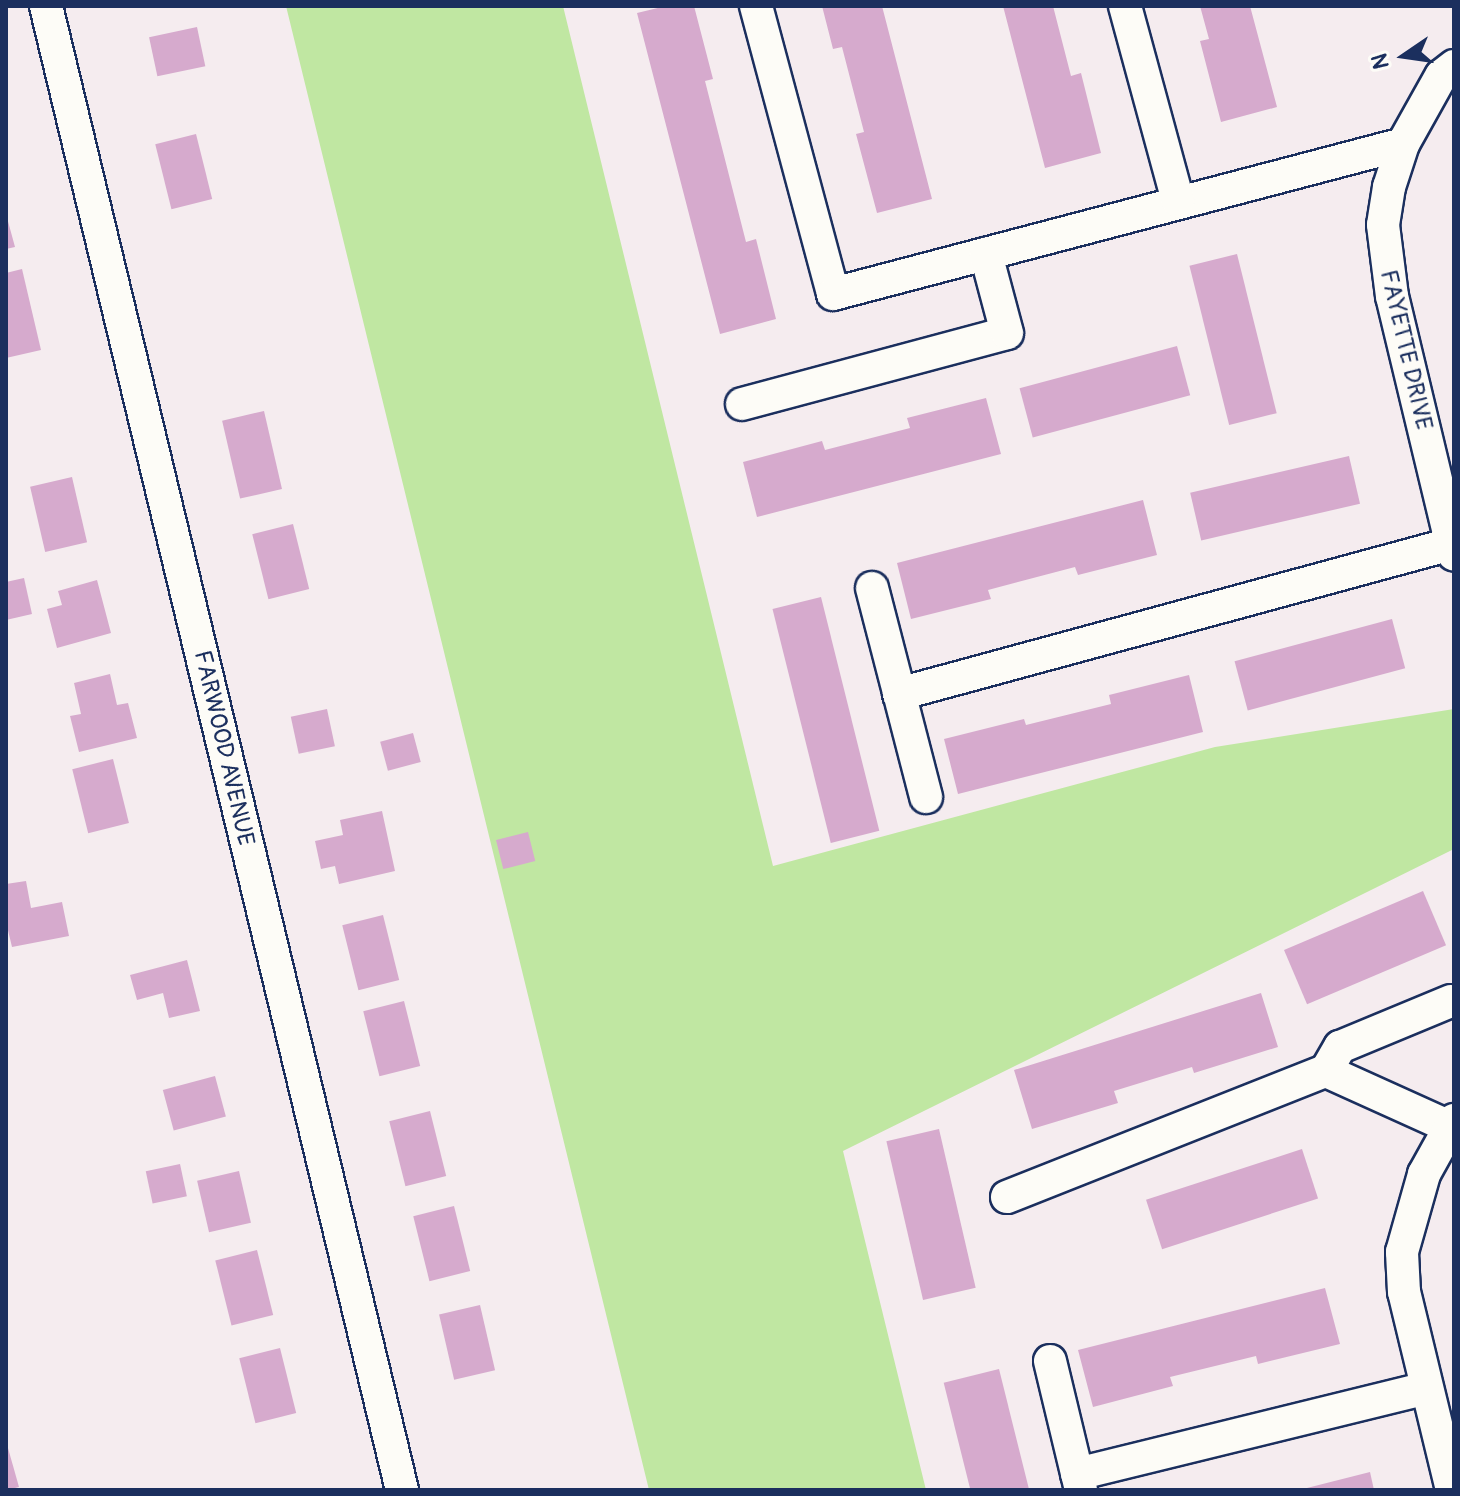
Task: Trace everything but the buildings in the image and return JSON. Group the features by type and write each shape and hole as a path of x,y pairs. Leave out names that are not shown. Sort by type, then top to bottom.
{"street":[{"name":"FARWOOD AVENUE","path":"46,6 402,1490"},
{"path":"756,6 833,294 1403,144"},
{"path":"1125,6 1178,201"},
{"name":"FAYETTE DRIVE","path":"1453,550 1443,463 1386,263 1383,225 1389,187 1403,144 1441,76 1454,66"},
{"path":"742,404 1007,333 986,254"},
{"path":"899,694 1453,550"},
{"path":"872,588 926,797"},
{"path":"1007,1197 1326,1071 1340,1047 1451,1001"},
{"path":"1326,1071 1452,1124 1424,1174 1402,1252 1404,1292 1452,1490"},
{"path":"1050,1361 1079,1482 1427,1388"}],"green space":[{"path":"286,6 563,6 773,866 1215,747 1454,709 1454,849 843,1151 926,1490 649,1490"}]}
